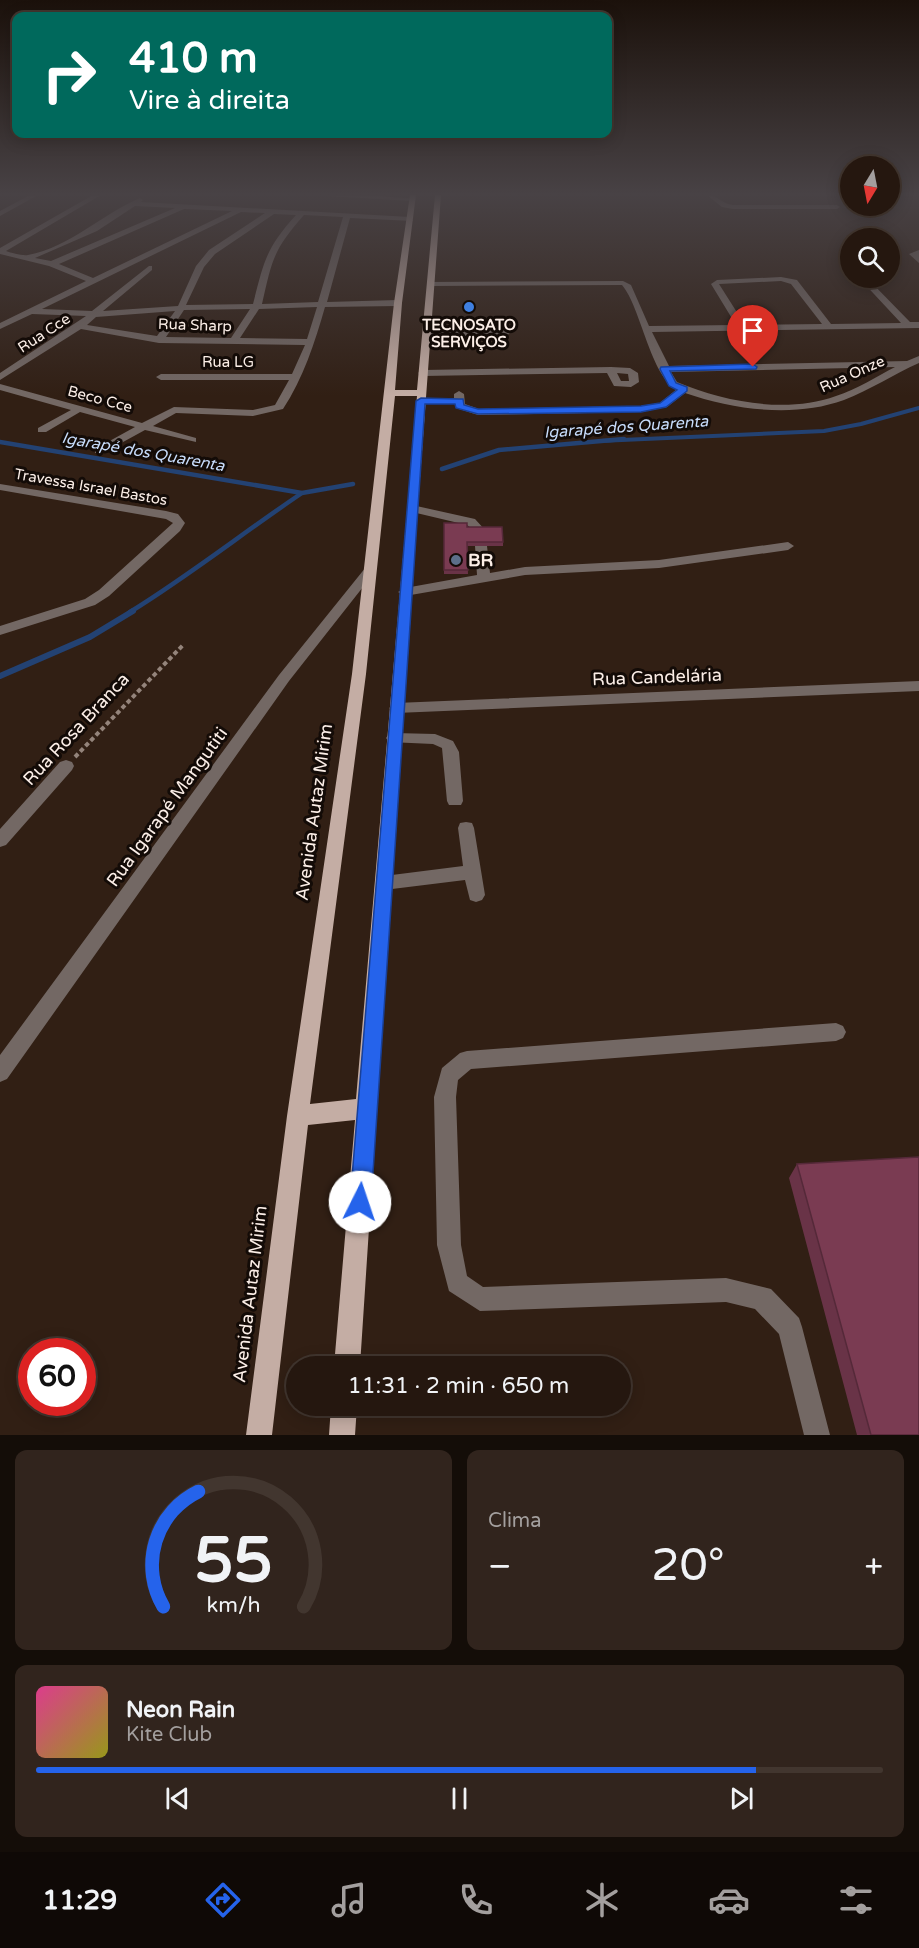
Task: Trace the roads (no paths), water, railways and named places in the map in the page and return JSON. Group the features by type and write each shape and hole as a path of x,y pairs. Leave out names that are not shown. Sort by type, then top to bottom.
{"main road":[{"name":"Avenida Autaz Mirim","path":"259,1435 298,1116 359,674 404,262"},
{"path":"348,1356 432,262"},
{"path":"390,393 421,397"},
{"path":"298,1116 368,1108"},
{"path":"342,1435 343,1416"}],"street":[{"path":"46,262 90,280"},
{"path":"52,264 57,262"},
{"path":"0,326 129,262"},
{"path":"159,340 181,308 204,262"},
{"path":"234,341 257,306 268,262"},
{"path":"99,451 174,410 253,413 275,409 286,397 311,342 334,262"},
{"name":"Rua Cce","path":"3,375 80,326 149,268"},
{"path":"742,328 715,284 721,281 781,279 794,282 828,326"},
{"path":"430,284 612,281 627,285 664,369 673,384 684,389 663,405 641,409 478,411 460,406 457,372"},
{"path":"873,288 908,325"},
{"path":"32,311 96,314 181,308 398,303"},
{"path":"647,329 919,325"},
{"name":"Rua Sharp","path":"80,326 159,340 311,342"},
{"path":"426,334 506,333"},
{"name":"Rua Onze","path":"684,389 758,406 807,407 840,398 919,359"},
{"path":"664,369 908,364"},
{"path":"423,373 611,370"},
{"name":"Rua LG","path":"160,377 295,376"},
{"name":"Beco Cce","path":"0,387 192,440"},
{"path":"421,397 459,395"},
{"path":"42,430 79,409"},
{"name":"Travessa Israel Bastos","path":"0,487 166,515 178,520 176,528 104,593 74,608 0,631"},
{"path":"412,509 471,522 480,531"},
{"path":"481,546 484,578"},
{"path":"405,592 544,569 659,564 788,546"},
{"name":"Rua Igarapé Mangutiti","path":"0,1071 284,678 370,570"},
{"name":"Rua Candelária","path":"396,708 919,686"},
{"path":"394,738 435,739 448,745 451,752 455,801"},
{"name":"Rua Rosa Branca","path":"0,840 66,766"},
{"path":"466,828 476,895"},
{"path":"384,883 473,872"},
{"path":"817,1435 790,1327 762,1298 726,1290 480,1299 457,1283 449,1245 445,1097 449,1075 467,1060 836,1032"}],"waterway":[{"name":"Igarapé dos Quarenta","path":"604,441 824,431 861,424 919,408"},
{"name":"Igarapé dos Quarenta","path":"604,441 624,439"},
{"name":"Igarapé dos Quarenta","path":"599,441 604,441"},
{"name":"Igarapé dos Quarenta","path":"442,469 499,450 604,441"},
{"name":"Igarapé dos Quarenta","path":"0,442 302,493"},
{"name":"Igarapé dos Quarenta","path":"302,493 353,484"},
{"path":"130,612 302,493"},
{"path":"0,676 90,637 133,611"}],"place":[{"name":"TECNOSATO SERVIÇOS","path":"469,307"},
{"name":"BR","path":"456,560"}]}
